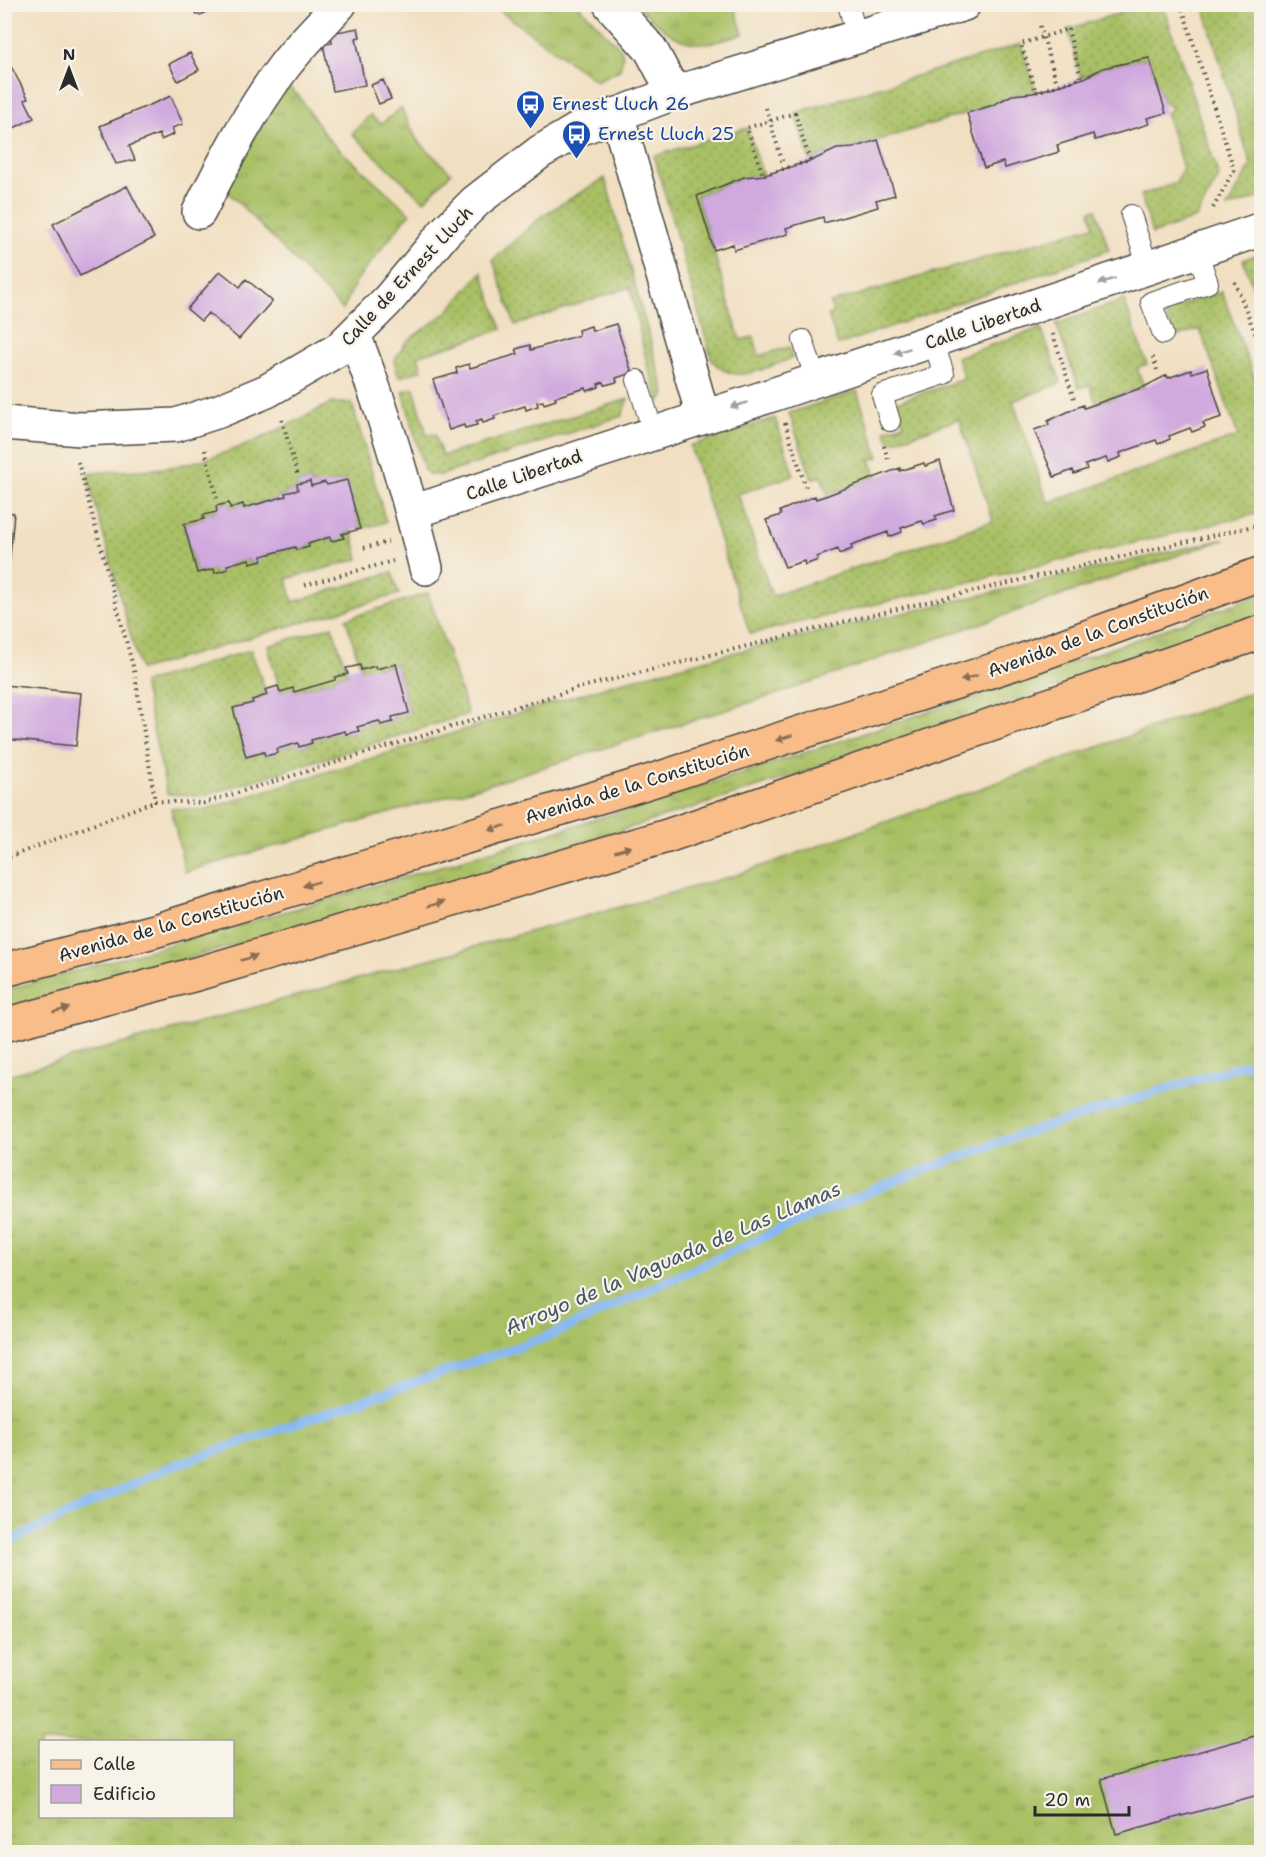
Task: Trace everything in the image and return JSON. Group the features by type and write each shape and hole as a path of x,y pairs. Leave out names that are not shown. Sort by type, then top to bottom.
{"main road":[{"name":"Avenida de la Constitución","path":"4,970 165,928 657,779 1021,661 1262,573"},
{"path":"4,1025 200,973 667,836 1262,632"}],"street":[{"path":"199,213 251,114 314,30 340,4"},
{"path":"610,4 651,50 674,93"},
{"name":"Calle de Ernest Lluch","path":"4,423 81,429 176,424 219,411 267,391 315,365 354,335 445,232 490,189 540,152 579,129 674,93 964,4"},
{"path":"617,114 703,416"},
{"name":"Calle Libertad","path":"412,512 816,381 1148,267 1260,233"},
{"path":"354,335 376,392 412,512 426,568"}],"lane":[{"path":"848,4 857,37"},
{"path":"1131,215 1148,267"},
{"path":"1163,334 1151,302 1208,283 1197,251"},
{"path":"803,340 816,381"},
{"path":"890,421 882,395 944,374 933,341"},
{"path":"637,380 653,432"}],"path":[{"path":"1181,4 1234,170 1210,214"},
{"path":"1040,26 1056,80"},
{"path":"1068,29 1082,78 1036,92 1021,44 1043,37 1068,29"},
{"path":"766,108 783,164"},
{"path":"795,113 810,161 763,176 747,128 770,121 795,113"},
{"path":"1232,275 1262,351"},
{"path":"1050,326 1074,399"},
{"path":"782,416 807,491"},
{"path":"282,419 298,477"},
{"path":"205,450 217,500"},
{"path":"78,462 134,670 155,801"},
{"path":"4,859 155,801 204,803 600,682 884,612 1262,524"},
{"path":"364,548 390,541"},
{"path":"305,585 393,560"}],"green space":[{"path":"492,5 578,5 621,49 623,56 620,70 596,81"},
{"path":"637,5 734,5 743,34 709,43 684,41 662,28"},
{"path":"1146,5 1163,5 1219,177 1196,218 1152,234 1141,195 1176,183 1183,168 1166,113 1173,109 1163,102 1149,58 1103,68 1081,78 1068,29"},
{"path":"1203,5 1261,5 1261,197 1227,208 1251,165"},
{"path":"1021,44 1036,92 1012,95 993,105 853,148 837,149 810,161 795,113"},
{"path":"286,85 298,95 329,140 410,213 356,281 343,310 223,187"},
{"path":"401,108 417,140 451,173 424,201 352,134 370,115 381,124"},
{"path":"747,128 763,175 744,177 697,196 740,340 754,337 759,356 789,347 793,358 761,370 740,374 730,373 712,360 654,156"},
{"path":"605,178 665,394 660,402 648,368 630,287 515,325 493,260 543,215"},
{"path":"1096,209 1109,250 838,345 828,315 833,313 830,303 1094,226 1090,211"},
{"path":"1255,255 1261,272 1261,309 1243,260"},
{"path":"482,272 502,329 418,356 422,370 399,377 394,361 406,342 447,312"},
{"path":"1222,292 1261,395 1261,513 750,634 690,446 775,418 794,475 738,494 772,596 993,521 959,419 890,443 885,430 904,424 896,402 964,379 957,357 1041,328 1061,383 1013,401 1048,503 1238,436 1200,329 1175,337 1164,311"},
{"path":"1124,300 1147,364 1137,368 1144,387 1096,403 1090,385 1079,388 1056,324"},
{"path":"414,388 427,435 435,434 442,456 628,399 622,416 441,475 430,475 424,470 403,391"},
{"path":"857,391 879,457 870,460 877,478 828,495 821,476 812,479 789,413"},
{"path":"331,403 352,403 386,522 360,529 346,480 312,486 310,481 297,484 298,490 285,493 286,496 244,508 243,504 230,508 228,503 216,506 217,512 203,515 204,519 184,524 197,573 249,559 250,563 262,560 262,556 295,547 296,550 308,547 308,544 330,537 331,541 352,531 359,559 287,579 293,602 392,572 399,594 140,670 87,474 160,469 213,457 273,433"},
{"path":"1225,539 771,696 490,784 185,872 171,808 203,810 617,683 755,647"},
{"path":"428,593 468,714 203,796 167,794 143,683 251,650 267,695 253,699 253,703 233,708 247,757 264,752 265,756 277,753 277,749 298,743 300,746 312,744 311,740 345,731 346,734 358,731 357,727 379,721 381,725 393,722 392,717 409,712 396,664 361,670 346,619"},
{"path":"1261,594 1261,614 951,724 480,874 5,1009 5,990 322,901 638,806 951,704"},
{"path":"332,626 348,674 294,692 280,692 268,646"},
{"path":"1261,689 1261,1852 5,1852 4,1076 736,875"}],"building":[{"path":"191,4 220,4 197,15"},
{"path":"358,28 360,37 356,38 365,85 333,91 323,44 332,43 331,33"},
{"path":"190,53 199,70 178,81 169,64"},
{"path":"1149,58 1166,113 1147,118 1149,124 1095,140 1093,134 1057,145 1059,152 1005,168 1003,162 984,168 967,113 993,105 1012,95 1033,93 1084,78 1103,68"},
{"path":"8,61 28,98 25,100 34,118 4,133 4,63"},
{"path":"383,80 391,99 379,104 371,85"},
{"path":"171,96 183,124 172,128 174,134 161,140 159,134 129,146 135,160 116,164 100,126"},
{"path":"878,140 895,195 876,200 878,207 824,223 823,217 786,228 788,234 734,250 733,244 714,250 697,196 744,177 765,175 813,160 837,149 853,148"},
{"path":"127,186 154,238 80,276 53,224"},
{"path":"220,271 240,287 246,279 272,301 239,339 208,313 201,321 187,309"},
{"path":"616,324 632,373 616,378 617,382 605,385 604,382 598,384 599,387 587,391 586,388 555,397 556,400 544,404 543,401 537,402 538,406 526,410 525,406 494,416 495,419 483,423 482,419 476,421 477,425 465,428 464,425 449,430 433,380 457,373 456,368 469,364 470,368 518,354 516,349 530,345 531,350 579,335 578,330 591,326 592,331"},
{"path":"1207,368 1222,417 1203,423 1205,427 1192,432 1190,428 1169,436 1170,439 1158,444 1156,440 1120,453 1121,457 1108,462 1106,458 1085,465 1087,469 1074,474 1073,470 1054,477 1034,430 1049,425 1048,421 1083,405 1084,408 1144,387 1167,375 1168,378 1191,370 1192,373"},
{"path":"940,461 954,510 935,516 937,520 924,524 922,521 901,528 902,532 889,537 888,532 851,545 852,549 839,554 838,549 817,557 818,560 805,565 804,561 785,567 766,520 781,515 780,511 815,496 816,499 900,468 900,471 924,463 925,466"},
{"path":"347,480 360,529 342,534 344,538 331,541 330,537 308,544 309,547 296,550 295,547 262,556 262,560 250,563 249,559 227,565 228,569 215,573 214,569 197,573 184,524 204,519 203,515 217,512 216,506 229,503 230,508 243,504 244,508 286,496 285,493 298,490 297,484 310,481 311,486 325,482 327,485"},
{"path":"4,512 14,513 9,567 4,568"},
{"path":"396,664 409,713 392,717 393,722 381,725 379,721 357,727 359,731 346,734 345,731 311,740 312,743 299,747 298,743 277,749 278,753 265,756 264,752 246,757 233,708 253,703 252,700 267,695 265,690 278,686 280,692 293,688 294,692 348,674 346,668 360,665 361,670 375,666 376,669"},
{"path":"4,685 81,693 76,746 4,739"},
{"path":"1262,1734 1262,1794 1116,1834 1101,1779"}],"waterway":[{"name":"Arroyo de la Vaguada de Las Llamas","path":"4,1544 167,1468 549,1336 772,1233 908,1176 1016,1136 1262,1059"}],"place":[{"name":"Ernest Lluch 26","path":"531,130"},
{"name":"Ernest Lluch 25","path":"577,160"}]}
